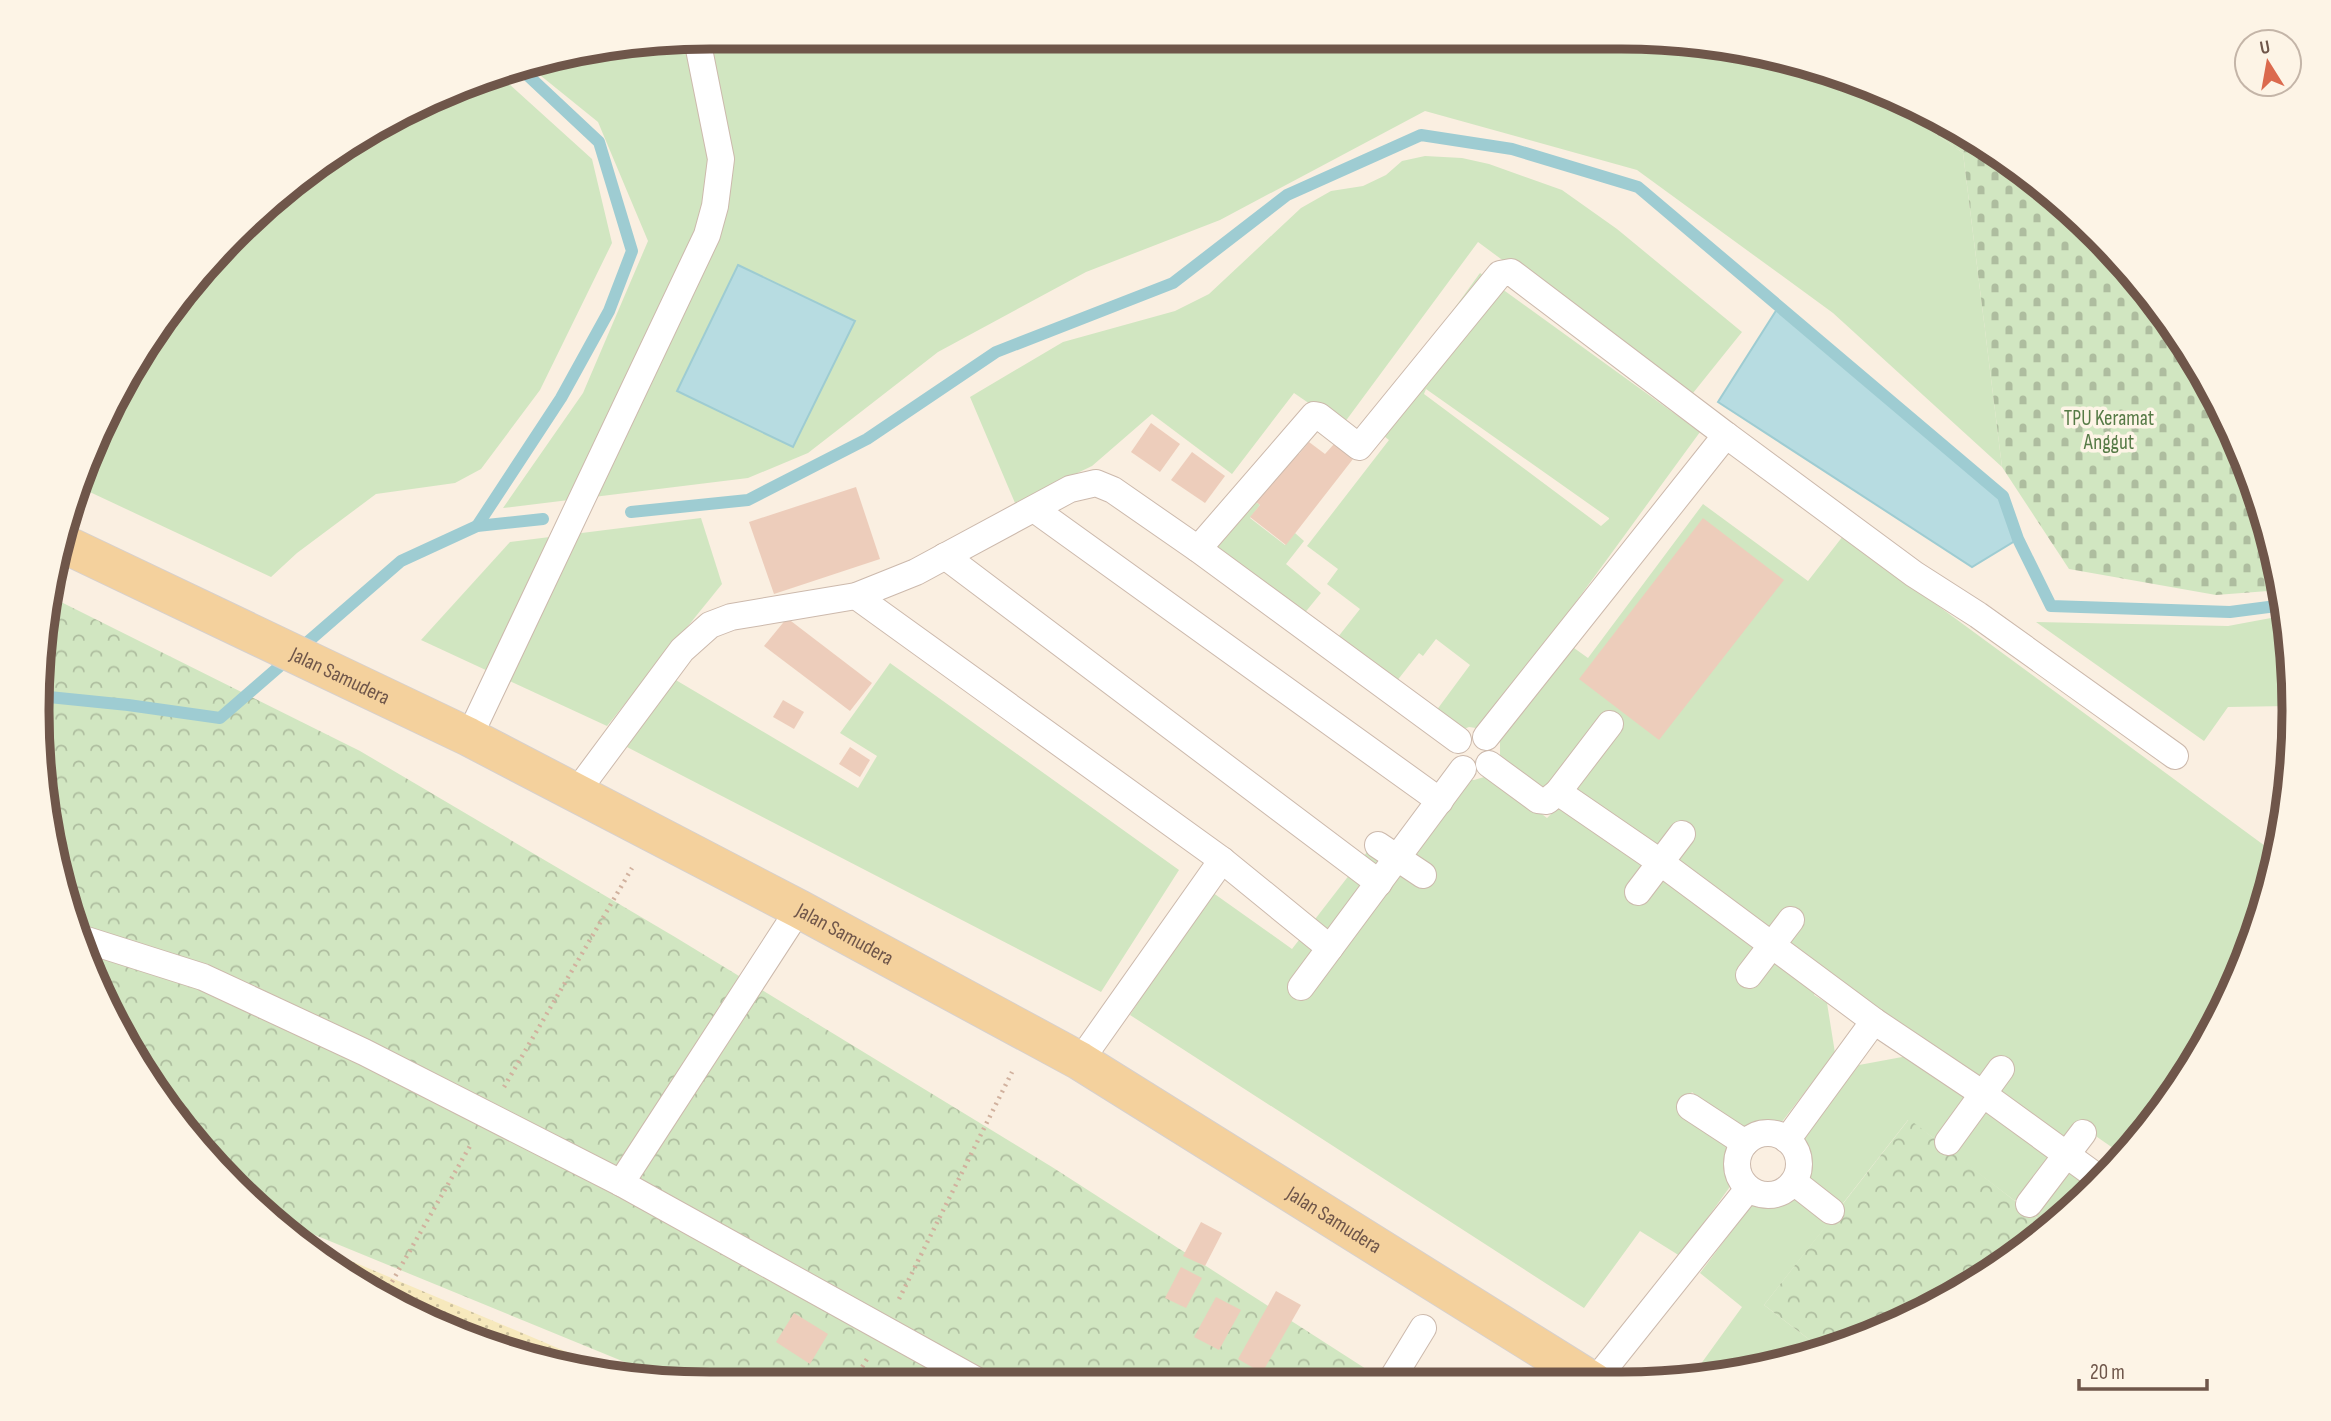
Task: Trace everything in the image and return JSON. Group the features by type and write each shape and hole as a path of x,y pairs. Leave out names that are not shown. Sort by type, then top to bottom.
{"main road":[{"name":"Jalan Samudera","path":"70,547 469,737 799,909 1080,1061 1578,1372"}],"lane":[{"path":"469,737 707,235 715,206 721,159 698,49"},
{"path":"1198,549 1314,415 1320,416 1360,447 1500,275 1511,272 1913,574 1978,615 2175,756"},
{"path":"1486,737 1726,435"},
{"path":"575,794 682,650 710,625 731,617 856,596 916,572 1070,489 1096,484 1113,490 1198,549 1458,740"},
{"path":"1034,509 1440,801"},
{"path":"945,556 1379,883"},
{"path":"856,596 1222,860 1330,948"},
{"path":"1301,986 1379,883 1387,851 1476,766 1493,756 1486,737 1476,733 1466,734 1458,740 1454,750 1456,761 1476,766 1538,800 1547,801 1558,792 1610,724"},
{"path":"1558,792 1660,862 1874,1021 1983,1094 2092,1174"},
{"path":"1638,892 1682,834"},
{"path":"1387,851 1423,875"},
{"path":"1080,1061 1222,860"},
{"path":"621,1182 799,909"},
{"path":"1749,975 1791,920"},
{"path":"91,941 203,977 364,1052 621,1182 962,1372"},
{"path":"1787,1140 1874,1021"},
{"path":"1948,1142 2001,1069"},
{"path":"1690,1107 1745,1143"},
{"path":"1766,1133 1787,1140 1799,1159 1794,1182 1784,1191 1772,1195 1759,1194 1748,1189 1738,1175 1737,1158 1745,1143 1766,1133"},
{"path":"2029,1203 2083,1133"},
{"path":"1794,1182 1831,1211"},
{"path":"1602,1372 1748,1189"},
{"path":"1396,1372 1423,1328"}],"path":[{"path":"389,1288 652,834"},
{"path":"860,1372 885,1328 1031,1035"}],"green space":[{"path":"710,49 1620,49 1707,55 1792,72 1874,99 1910,115 1963,153 2002,467 1833,313 1637,170 1425,111 1220,220 1086,272 938,352 808,453 748,478 503,508 583,393 648,241 598,122 537,73 624,55"},
{"path":"506,82 592,159 612,243 540,390 481,469 455,483 376,494 297,553 271,577 87,491 117,418 160,343 186,308 213,274 274,213 343,160 380,138 457,99"},
{"path":"1910,115 1964,146 1963,153"},
{"name":"TPU Keramat Anggut","path":"1964,146 1988,160 2057,213 2118,274 2171,343 2214,418 2232,457 2259,539 2271,591 2216,595 2069,569 2002,467 1963,153"},
{"path":"1425,156 1462,158 1489,164 1562,190 1617,229 1742,332 1689,398 1478,242 1342,426 1294,393 1232,474 1152,414 1092,466 1015,503 970,397 1063,342 1175,311 1209,294 1301,208 1331,191 1363,186 1386,175 1402,161"},
{"path":"1480,273 1700,432 1483,729 1469,727 1459,731 1436,711 1470,665 1436,639 1423,656 1419,653 1396,682 1338,637 1360,609 1327,584 1338,569 1307,546 1389,440 1370,425","holes":["1426,389 1609,518 1601,526 1424,394"]},
{"path":"1242,492 1260,505 1250,518 1285,545 1295,533 1304,541 1286,564 1321,593 1303,615 1205,540"},
{"path":"1703,504 1808,581 1843,536 2267,848 2247,923 2214,1003 2171,1078 2118,1147 2115,1150 2077,1123 2061,1143 1657,850 1544,793 1500,761 1497,732 1567,643 1588,658"},
{"path":"701,518 722,584 607,726 421,640 510,542"},
{"path":"59,601 360,751 675,937 1052,1167 1371,1372 710,1372 638,1368 301,1229 243,1178 213,1147 186,1113 160,1078 117,1003 99,964 72,882 62,840 50,754 50,667"},
{"path":"2275,617 2281,667 2282,706 2228,707 2204,741 2036,622 2228,626"},
{"path":"890,663 1179,870 1101,992 625,746 669,676 858,788 877,756 840,733"},
{"path":"1491,775 1547,818 1562,803 1663,872 1758,944 1736,974 1744,981 1774,955 1819,986 1814,995 1827,1003 1835,1053 1781,1123 1738,1129 1692,1092 1679,1110 1726,1144 1729,1188 1680,1256 1640,1231 1584,1308 1130,1015 1209,890 1292,949 1367,852 1421,888 1435,870 1412,853 1466,779 1474,780"},
{"path":"1913,1055 1967,1096 1935,1139 1908,1120 1840,1207 1808,1185 1802,1137 1859,1065"},
{"path":"1984,1109 2051,1157 2015,1201 1949,1151"},
{"path":"1909,1119 2041,1221 1988,1261 1951,1283 1874,1322 1833,1337 1813,1343 1764,1305"},
{"path":"2069,1168 2086,1180 2041,1221 2034,1215"},
{"path":"1799,1195 1830,1221 1764,1305 1813,1343 1750,1359 1699,1367 1742,1307 1700,1273 1753,1203"}],"sand":[{"path":"332,1253 585,1360 498,1337 457,1322 380,1283"}],"water":[{"path":"738,265 855,321 793,447 677,391"},
{"path":"1779,306 2003,496 2018,539 1972,567 1718,402"}],"building":[{"path":"1151,423 1180,444 1160,472 1131,452"},
{"path":"1309,442 1325,454 1334,444 1353,459 1286,545 1250,517 1260,505 1248,496 1288,445 1299,454"},
{"path":"1192,452 1225,476 1205,503 1171,480"},
{"path":"856,487 880,559 774,594 749,522"},
{"path":"1703,518 1784,580 1659,740 1579,679"},
{"path":"787,618 872,683 850,711 764,646"},
{"path":"783,700 804,712 794,729 773,717"},
{"path":"850,747 870,760 860,777 839,764"},
{"path":"1201,1222 1222,1233 1205,1266 1183,1256"},
{"path":"1181,1267 1202,1278 1186,1308 1165,1298"},
{"path":"1276,1291 1301,1305 1263,1372 1238,1359"},
{"path":"1216,1297 1241,1310 1219,1350 1194,1337"},
{"path":"794,1313 828,1334 810,1364 776,1342"}],"waterway":[{"path":"477,526 561,398 609,311 632,251 599,142 528,75"},
{"path":"631,512 748,500 867,439 996,352 1173,283 1287,195 1421,135 1512,149 1638,187 2003,496 2018,539 2051,606 2230,612 2273,606"},
{"path":"49,697 220,718 401,561 477,526 543,519"}]}
